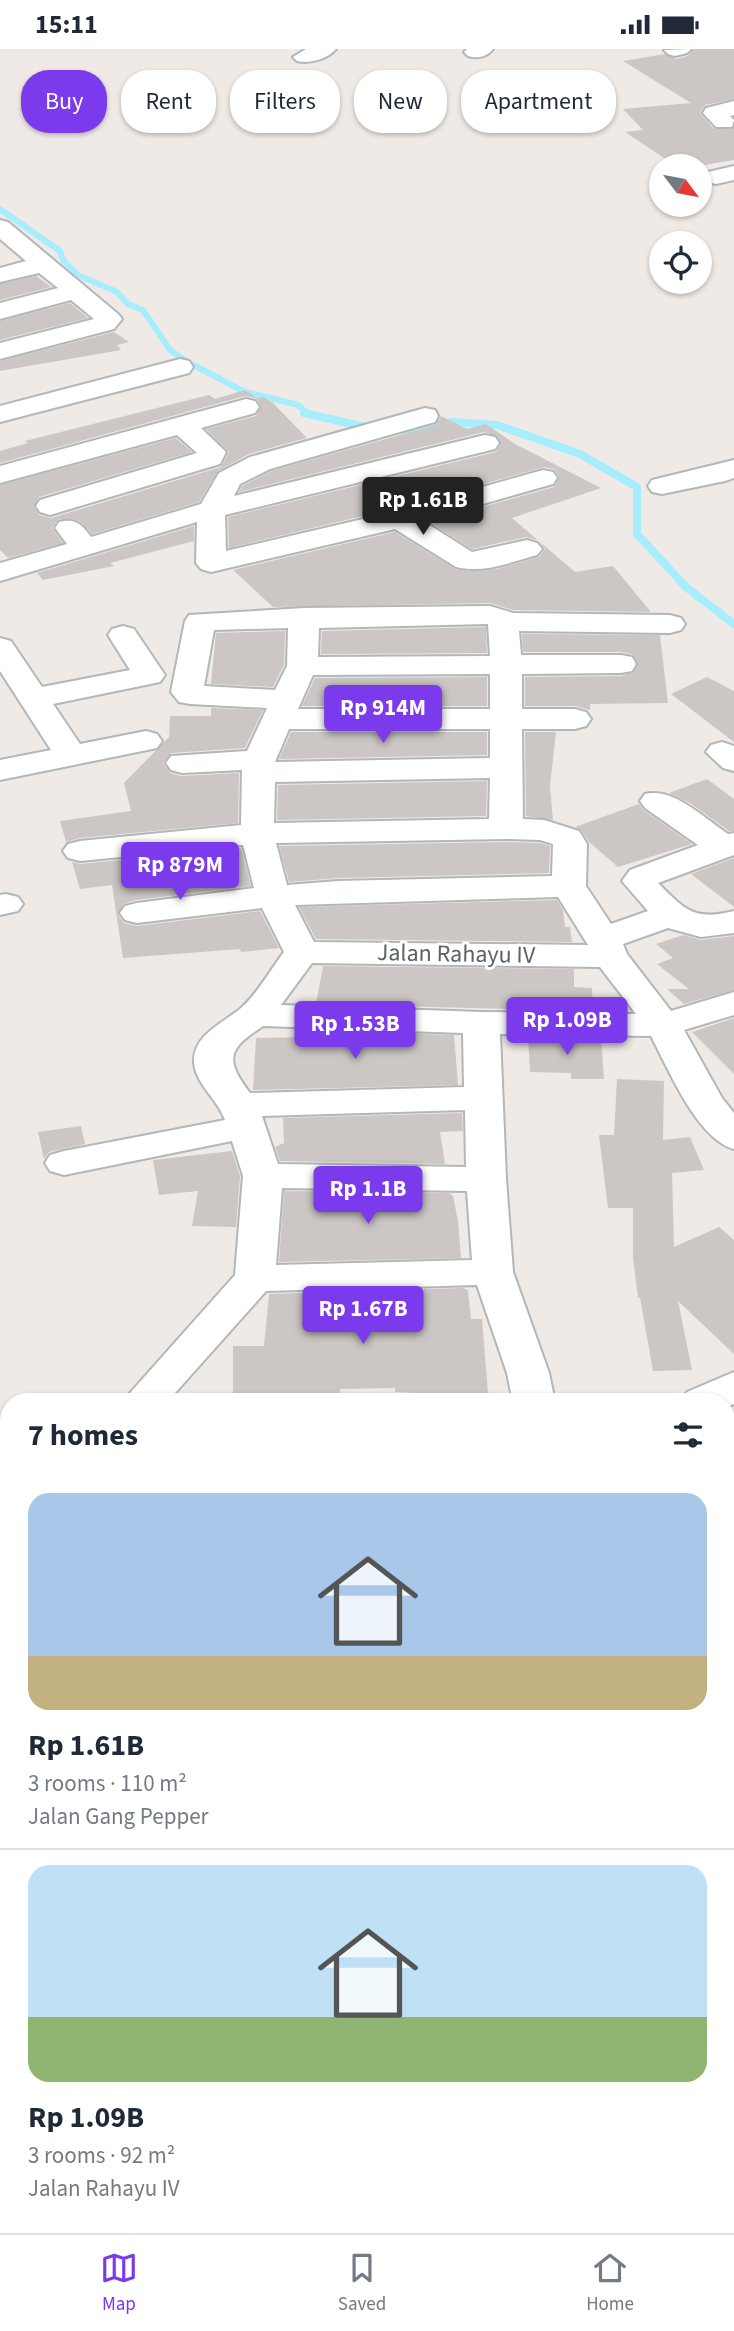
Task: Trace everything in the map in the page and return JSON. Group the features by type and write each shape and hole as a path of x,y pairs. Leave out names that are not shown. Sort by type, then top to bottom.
{"street":[{"path":"304,57 325,49"},
{"path":"0,351 108,321 106,315 4,234"},
{"path":"0,275 45,264"},
{"path":"0,311 77,292"},
{"path":"0,414 180,367"},
{"path":"3,471 246,407"},
{"path":"425,416 324,442 260,463 229,479 197,514 206,592 187,692 190,695 283,710 506,721 575,719"},
{"path":"50,506 211,458 212,453 182,425"},
{"path":"4,566 85,548 197,514 485,443"},
{"path":"662,486 715,475 734,468"},
{"path":"3,471 50,506 85,548"},
{"path":"206,592 400,519 543,478"},
{"path":"400,519 466,561 481,561 527,549"},
{"path":"206,592 304,617 490,615 501,618 506,666 506,829"},
{"path":"151,1393 254,1278 264,1176 243,1116 218,1077 214,1063 215,1049 229,1032 254,1015 302,952 273,896 257,833 258,766 302,666 304,617"},
{"path":"503,622 670,624"},
{"path":"35,698 149,675 123,635"},
{"path":"0,647 72,757"},
{"path":"302,666 621,664"},
{"path":"0,770 146,741"},
{"path":"182,763 504,768"},
{"path":"657,801 728,845"},
{"path":"80,851 257,833 506,829 544,830 567,838 570,844 569,886 606,947 720,1097 734,1137"},
{"path":"728,845 642,877 639,881 671,915 695,927 712,928 734,922"},
{"path":"137,913 273,896 569,886"},
{"path":"606,947 671,915"},
{"name":"Jalan Rahayu IV","path":"302,952 606,947"},
{"path":"254,1015 481,1023 663,1025 734,1003"},
{"path":"481,1023 486,1179 493,1272 528,1373 532,1393"},
{"path":"64,1163 243,1116 485,1098"},
{"path":"264,1176 486,1179"},
{"path":"254,1278 493,1272"}],"building":[{"path":"693,49 734,49 734,99 705,105 700,113 714,129 734,128 734,160 712,164 712,154 658,154 625,132 643,130 623,109 691,103 623,61 665,54 676,59 688,56"},
{"path":"36,276 51,287 0,300 0,284"},
{"path":"70,303 88,318 0,340 0,321"},
{"path":"114,332 129,342 117,345 121,350 0,371 0,361"},
{"path":"245,390 257,398 263,397 273,403 307,438 249,454 218,471 199,502 92,534 79,521 59,519 52,528 63,543 8,558 0,550 0,485 176,438 192,452 39,497 34,507 39,515 51,518 221,467 229,452 206,429 256,416 261,406 256,398 245,396 0,463 0,451 28,443 25,441 209,395 215,399"},
{"path":"441,416 467,429 486,424 515,444 601,488 512,518 538,540 526,537 472,549 429,522 554,487 559,477 554,469 544,467 392,509 229,548 228,517 496,452 501,444 497,436 484,432 239,492 242,486 271,471 436,425"},
{"path":"194,526 194,541 110,563 114,566 43,580 37,573"},
{"path":"395,532 455,569 497,569 539,557 545,549 539,541 575,572 613,566 651,612 513,610 490,603 273,607 233,570"},
{"path":"486,627 487,653 321,654 322,631"},
{"path":"285,631 284,665 273,687 211,684 216,633"},
{"path":"522,634 660,635 668,703 590,704 590,710 575,706 525,706 525,677 621,676 634,672 638,663 632,654 621,652 523,652"},
{"path":"487,677 487,706 302,706 315,678"},
{"path":"707,677 734,691 734,742 671,694"},
{"path":"211,708 263,710 245,748 171,753 163,763 170,773 181,776 239,773 238,823 80,838 66,842 60,821 131,811 124,783 169,737 170,716 211,716"},
{"path":"291,732 487,732 487,755 279,759"},
{"path":"525,732 556,732 550,786 553,820 526,816"},
{"path":"707,779 734,799 734,831 729,831 690,803 669,793"},
{"path":"487,781 486,816 277,820 278,785"},
{"path":"639,804 643,810 692,844 618,867 575,827"},
{"path":"506,842 550,846 549,873 338,878 289,882 279,846"},
{"path":"241,848 251,886 136,900 123,904 118,915 124,923 137,926 260,911 279,948 123,958 112,885 80,889 72,862 80,864"},
{"path":"734,858 734,907 691,874"},
{"path":"557,900 563,910 565,927 570,927 572,942 316,939 299,907"},
{"path":"683,935 701,940 734,936 734,990 684,1004 667,989 689,989 657,964 673,958 656,944"},
{"path":"323,966 574,969 574,987 592,988 593,1011 316,1004"},
{"path":"734,1018 734,1074 692,1032"},
{"path":"311,1030 454,1035 458,1085 253,1090 256,1038 309,1037"},
{"path":"528,1037 601,1038 604,1079 571,1079 571,1073 530,1072"},
{"path":"617,1079 664,1081 663,1140 690,1137 704,1170 672,1173 674,1247 719,1227 734,1240 734,1354 678,1301 692,1370 653,1371 633,1258 633,1208 608,1208 599,1135 614,1135"},
{"path":"462,1113 463,1131 440,1132 445,1164 280,1161 275,1147 284,1143 283,1118"},
{"path":"81,1126 85,1144 49,1152 44,1159 38,1132"},
{"path":"232,1151 240,1176 236,1227 192,1226 198,1191 159,1195 153,1160"},
{"path":"284,1191 449,1193 453,1196 458,1221 461,1258 279,1262"},
{"path":"463,1288 468,1290 471,1319 482,1319 488,1393 395,1392 395,1388 340,1389 340,1393 233,1393 233,1346 264,1346 269,1294"}],"waterway":[{"path":"0,209 60,251 63,260 78,275 117,292 128,304 143,310 170,350 186,361 243,391 298,405 308,414"},
{"path":"308,414 374,429"},
{"path":"393,431 453,422 497,425 580,454 637,487 637,534 686,587 734,624"}]}
